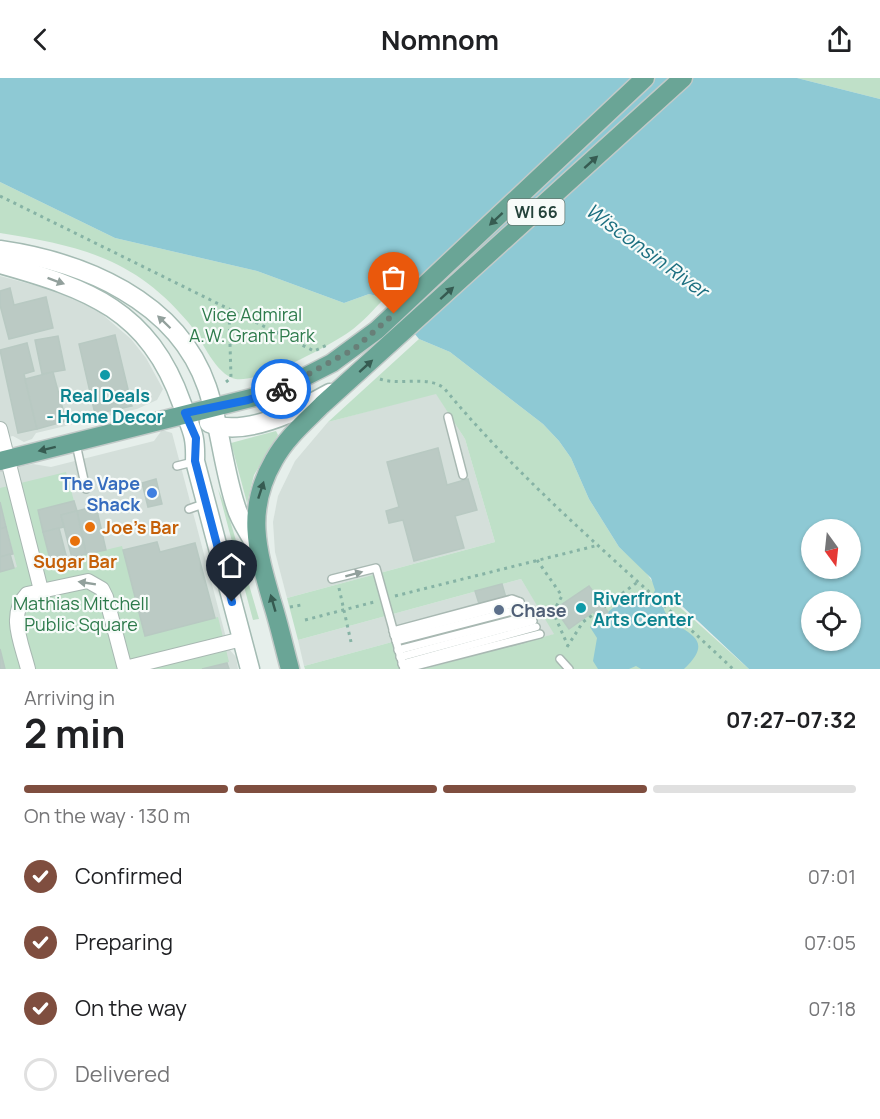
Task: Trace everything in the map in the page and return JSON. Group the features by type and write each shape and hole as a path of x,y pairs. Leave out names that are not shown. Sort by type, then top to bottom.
{"main road":[{"name":"WI 66","path":"3,460 185,413 248,400 291,385 332,363 377,330 645,78"},
{"name":"WI 66","path":"290,669 257,548 255,510 265,477 274,459 289,438 345,385 683,78"}],"street":[{"path":"0,249 56,260 93,275 145,304 173,330 199,366 213,408 236,508 257,548"},
{"path":"0,264 73,287 107,304 131,321 151,343 168,370 196,438 197,506 250,669"},
{"path":"185,413 217,427 237,426 292,413 345,385"},
{"path":"0,429 3,460 41,590"},
{"path":"28,669 16,624 17,607 27,594 88,581 102,589 125,668 242,639"}],"lane":[{"path":"448,417 463,475"},
{"path":"75,442 86,489"},
{"path":"177,466 195,461"},
{"path":"332,579 376,568 402,662"},
{"path":"512,599 522,605 394,636 512,599"},
{"path":"402,662 534,624 402,662"},
{"path":"560,659 569,669"}],"path":[{"path":"0,196 314,351 328,344"},
{"path":"226,382 231,378 229,309"},
{"path":"380,379 390,382 435,382 444,388 503,453 733,669"},
{"path":"391,597 599,545"},
{"path":"537,560 562,596 553,612 568,646"},
{"path":"604,607 639,581"},
{"path":"338,587 351,642"},
{"path":"305,620 374,602"},
{"path":"288,608 301,605"},
{"path":"560,659 583,622 594,614"}],"shaded area":[{"path":"0,276 56,291 96,309 131,339 146,358 163,389 157,400 137,409 36,433 32,439 24,442 13,436 0,439"},
{"path":"436,393 465,439 495,542 287,598 275,552 273,522 278,496 295,461 328,422"},
{"path":"162,430 172,433 229,649 236,657 238,669 0,669 0,471 33,464 51,467 154,441"},
{"path":"521,579 555,634 424,669 400,669 392,642 304,666 298,640"}],"green space":[{"path":"797,78 880,78 880,99"},
{"name":"Vice Admiral A.W. Grant Park","path":"0,182 115,238 257,271 344,303 369,294 385,298 354,328 309,355 257,377 232,378 219,368 188,322 147,282 103,258 80,250 0,233"},
{"path":"419,339 450,352 543,424 571,458 589,499 619,547 645,571 654,584 749,669 424,669 554,634 521,579 298,640 287,598 495,542 465,439 436,394 328,422"},
{"path":"276,431 278,435 254,475 247,503 231,443"},
{"name":"Mathias Mitchell Public Square","path":"66,472 74,501 38,510 51,563 122,546 145,635 218,617 229,662 202,669 5,669 0,650 0,572 17,567 0,502 0,488"},
{"path":"218,489 227,510 259,619 253,620"},
{"path":"392,642 400,669 305,669 304,666"}],"water":[{"name":"Wisconsin River","path":"0,78 797,78 880,99 880,669 749,669 682,606 671,599 663,606 667,615 696,640 698,647 695,657 684,669 641,669 636,666 629,669 598,669 593,661 597,638 590,627 620,602 653,595 655,590 651,578 619,547 589,499 571,458 543,424 450,352 419,339 385,298 369,294 344,303 257,271 115,238 0,182"}],"building":[{"path":"10,288 14,305 46,297 53,328 9,339 0,305 0,291"},
{"name":"Real Deals - Home Decor","path":"115,335 132,406 95,414 79,344"},
{"path":"58,336 65,370 42,374 35,340"},
{"path":"27,343 34,371 24,374 37,429 18,433 0,350"},
{"path":"53,372 66,421 37,429 25,379"},
{"path":"438,448 447,485 468,479 477,510 455,516 464,548 414,561 403,520 389,523 386,511 399,507 387,462"},
{"name":"The Vape Shack","path":"156,479 162,504 148,507 142,483"},
{"path":"74,501 77,511 61,515 64,527 43,532 38,510"},
{"path":"0,502 6,527 0,529"},
{"name":"Joe's Bar","path":"96,506 106,550 86,554 77,511"},
{"name":"Sugar Bar","path":"77,511 86,554 72,558 61,515"},
{"path":"6,527 13,554 0,557 0,529"},
{"path":"59,528 67,559 51,563 43,532"},
{"path":"157,542 160,552 195,543 215,618 145,636 123,550"},
{"path":"10,554 14,568 0,572 0,557"},
{"path":"502,584 511,615 518,613 526,642 511,646 507,632 500,634 497,619 491,620 487,605 480,607 475,591"},
{"name":"Riverfront Arts Center","path":"589,586 608,612 598,619 593,612 569,629 555,609"},
{"path":"0,649 5,669 0,669"},
{"path":"227,663 229,669 202,669"}],"way so far":[{"path":"281,389 319,371 354,349 394,314"}],"place":[{"name":"Real Deals - Home Decor","path":"105,375"},
{"name":"The Vape Shack","path":"152,493"},
{"name":"Joe's Bar","path":"90,527"},
{"name":"Sugar Bar","path":"75,541"},
{"name":"Riverfront Arts Center","path":"581,608"},
{"name":"Chase","path":"499,610"}],"route":[{"path":"232,602 195,461 196,438 185,413 248,400 281,389"}]}
